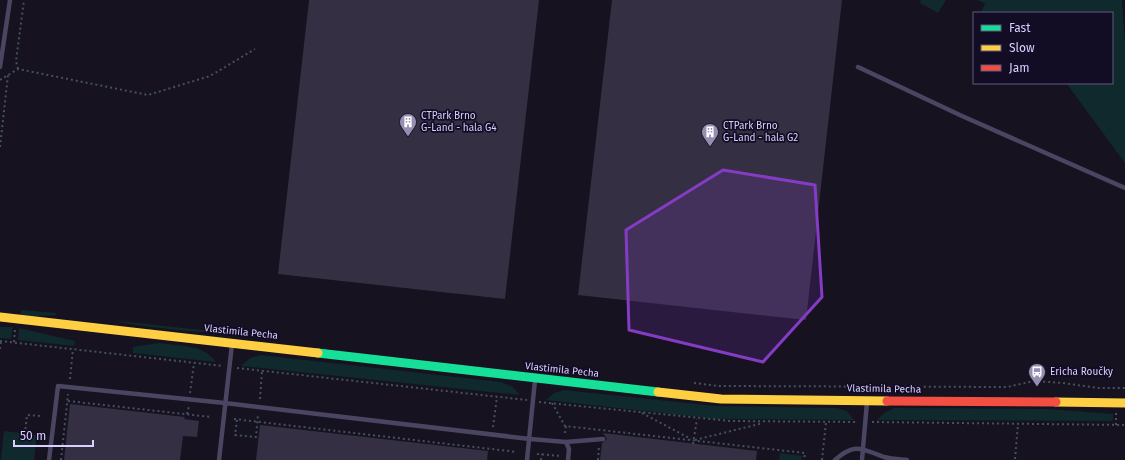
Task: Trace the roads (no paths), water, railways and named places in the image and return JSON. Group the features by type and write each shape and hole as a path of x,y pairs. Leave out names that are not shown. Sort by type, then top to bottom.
{"street":[{"name":"Vlastimila Pecha","path":"0,317 130,333 232,342 721,399 1125,402"}],"lane":[{"path":"0,67 10,0"},
{"path":"858,67 962,116 1125,188"},
{"path":"219,460 232,342"},
{"path":"527,460 536,378"},
{"path":"49,460 58,386 225,403 530,439 566,442 603,439"},
{"path":"862,460 867,400"},
{"path":"566,442 569,449 568,460"},
{"path":"835,460 845,451 863,448 886,458 907,460"}],"place":[{"name":"CTPark Brno G-Land - hala G4","path":"408,137"},
{"name":"CTPark Brno G-Land - hala G2","path":"710,147"},
{"name":"Ericha Roučky","path":"1037,387"}]}
